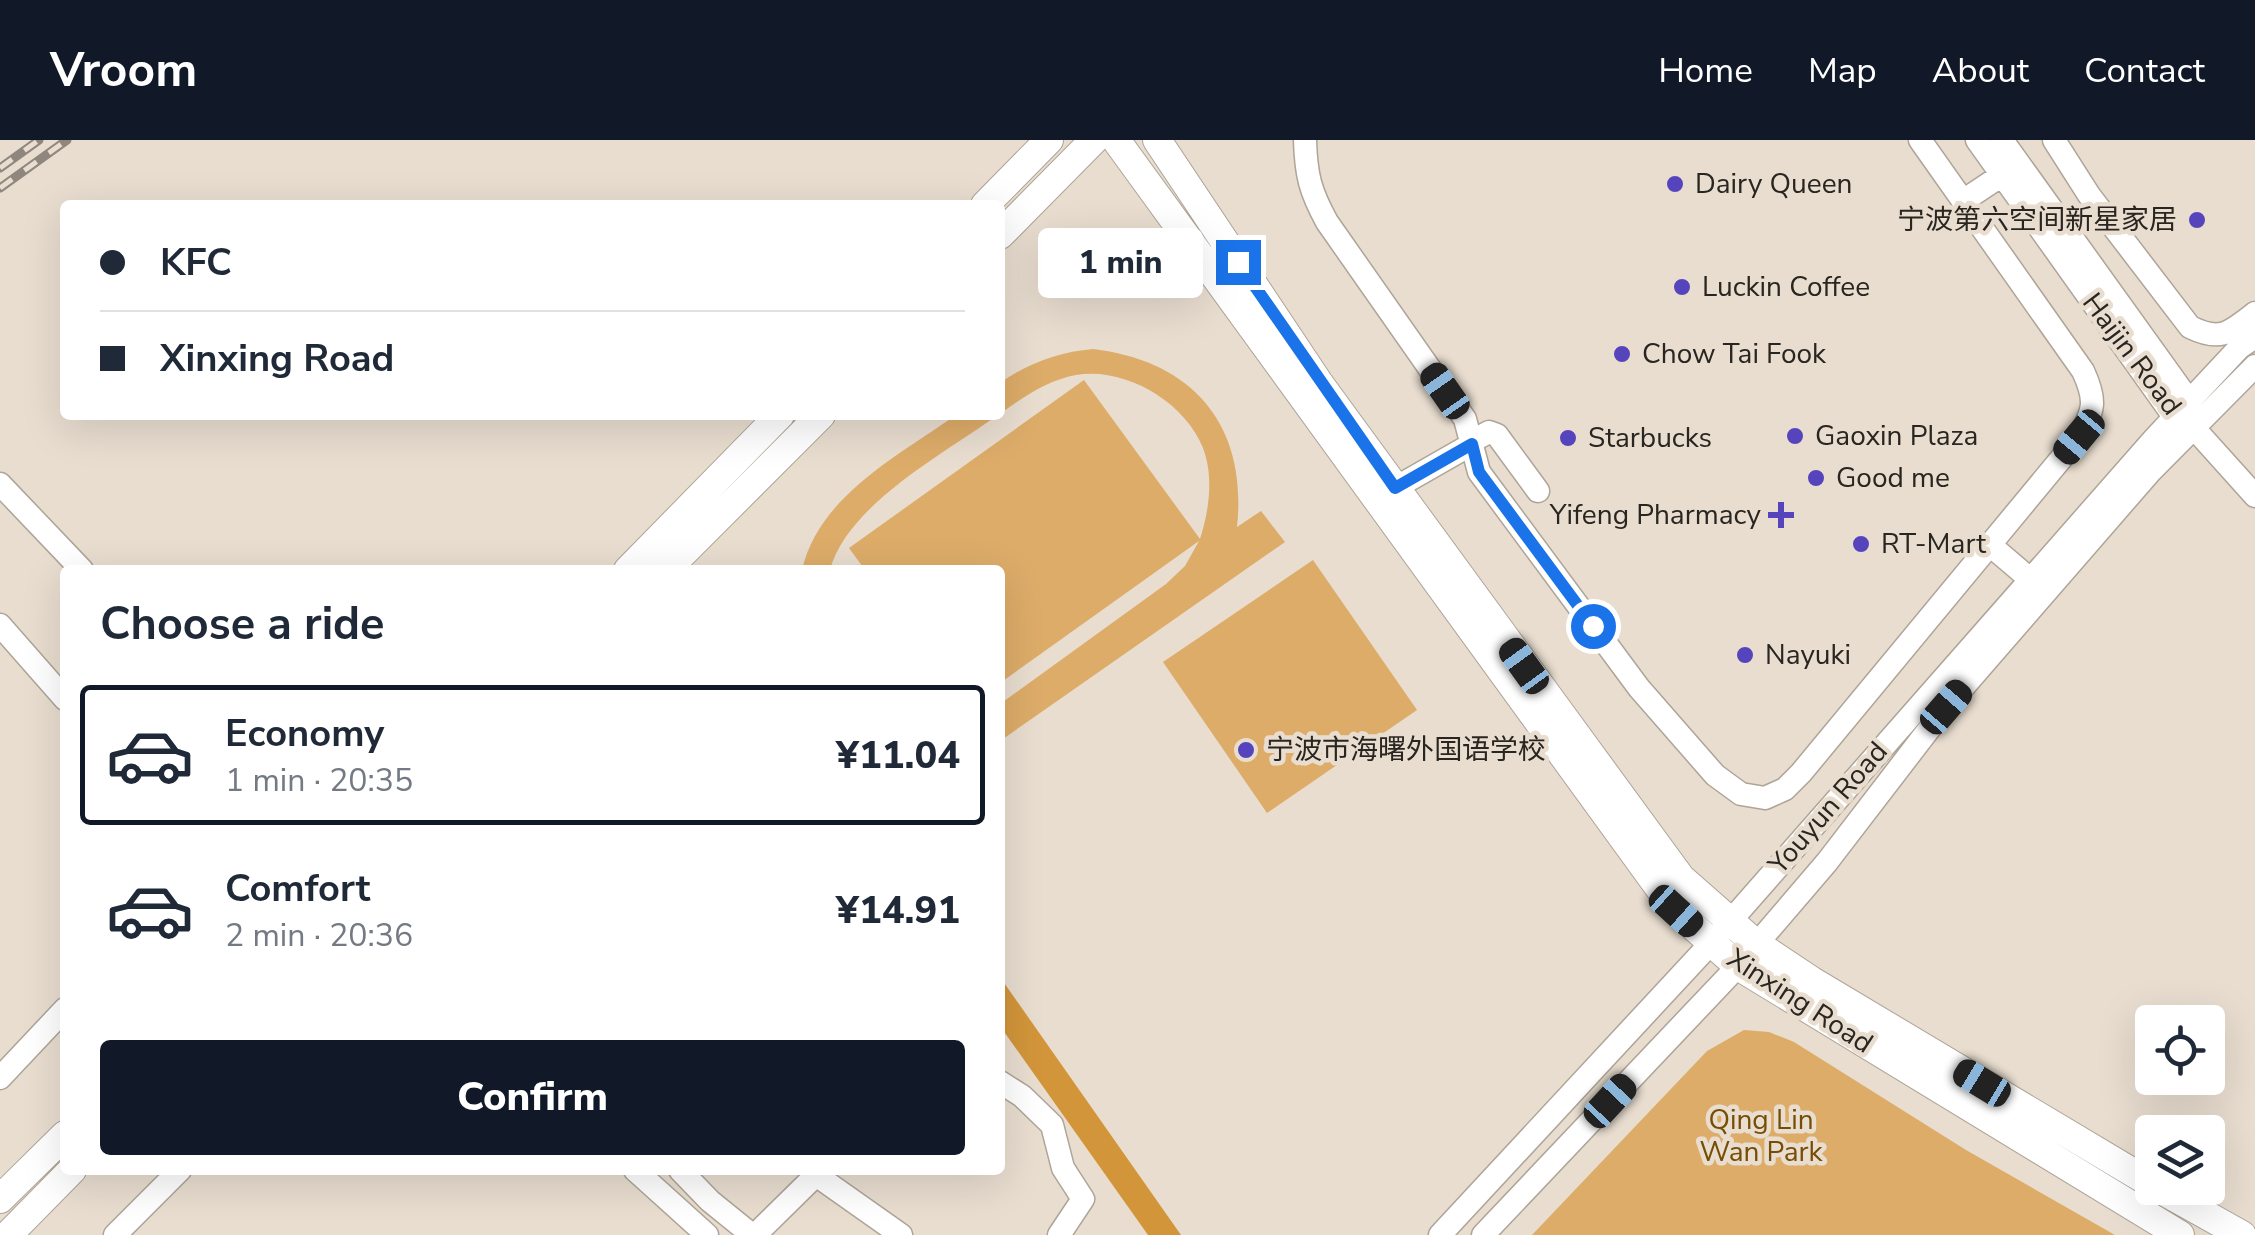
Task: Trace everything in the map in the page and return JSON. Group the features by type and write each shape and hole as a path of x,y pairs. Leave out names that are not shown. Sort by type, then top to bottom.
{"main road":[{"path":"990,200 1048,140"},
{"path":"1005,230 1094,140"},
{"name":"Xinxing Road","path":"1116,140 1676,911 1755,944 2135,1174"},
{"name":"Xinxing Road","path":"1157,140 1319,383 1720,932 1738,966 2180,1235"},
{"path":"633,565 775,420"},
{"path":"671,565 815,420"},
{"path":"0,1199 60,1140"},
{"path":"8,1235 67,1175"},
{"name":"Xinxing Road","path":"2188,1205 2242,1235"}],"street":[{"path":"1306,140 1306,174 1327,222 1465,419 1479,472 1639,688 1715,775 1741,794 1765,798 1786,789 2079,437 2093,411 2090,388 2082,372 1920,140"},
{"name":"Haijin Road","path":"1977,140 2186,416"},
{"name":"Haijin Road","path":"2002,140 2186,416"},
{"path":"2054,140 2089,195 2190,327 2209,336 2228,334 2255,314"},
{"path":"1963,201 2002,175"},
{"name":"Youyun Road","path":"1483,1235 1738,966 1827,862 1946,707 2150,472 2186,416 2239,348 2255,337"},
{"name":"Youyun Road","path":"1440,1235 1720,932 2030,579 2186,416 2255,366"},
{"path":"2186,416 2255,496"},
{"path":"1395,488 1489,432 1496,434 1538,491"},
{"path":"0,484 77,565"},
{"path":"1990,545 2030,579"},
{"path":"0,625 60,693"},
{"path":"0,1078 60,1015"},
{"path":"1005,1085 1052,1124 1063,1168 1083,1198 1059,1235"},
{"path":"114,1235 175,1175"},
{"path":"640,1175 707,1235"},
{"path":"685,1175 753,1235 812,1175"},
{"path":"819,1175 901,1235"}],"green space":[{"path":"1093,349 1128,356 1185,384 1207,404 1223,429 1238,491 1237,527 1261,511 1285,542 1005,738 1005,700 1166,584 1185,566 1199,541 1005,679 1005,565 861,565 849,548 1084,380 1200,539 1209,494 1203,448 1182,416 1151,391 1114,376 1076,375 1046,385 1005,411 1005,380 1044,360"},
{"path":"949,420 991,420 877,502 840,546 832,565 804,565 825,520 843,499 886,463"},
{"path":"1313,560 1417,710 1267,813 1163,662"},
{"name":"Qing Lin Wan Park","path":"1744,1030 1769,1032 1794,1042 1966,1150 2115,1235 1532,1235 1707,1051"}],"shaded area":[{"path":"1005,984 1181,1235 1148,1235 1005,1033"}],"railway":[{"path":"0,168 39,140"},
{"path":"0,188 67,140"}],"place":[{"name":"Dairy Queen","path":"1675,184"},
{"name":"宁波第六空间新星家居","path":"2197,220"},
{"name":"Luckin Coffee","path":"1682,287"},
{"name":"Chow Tai Fook","path":"1622,354"},
{"name":"Gaoxin Plaza","path":"1795,436"},
{"name":"Starbucks","path":"1568,438"},
{"name":"Good me","path":"1816,478"},
{"name":"Yifeng Pharmacy","path":"1781,515"},
{"name":"RT-Mart","path":"1861,544"},
{"name":"Nayuki","path":"1745,655"},
{"name":"宁波市海曙外国语学校","path":"1246,750"}],"route":[{"path":"1238,262 1395,488 1472,444 1479,472 1593,626"}]}
